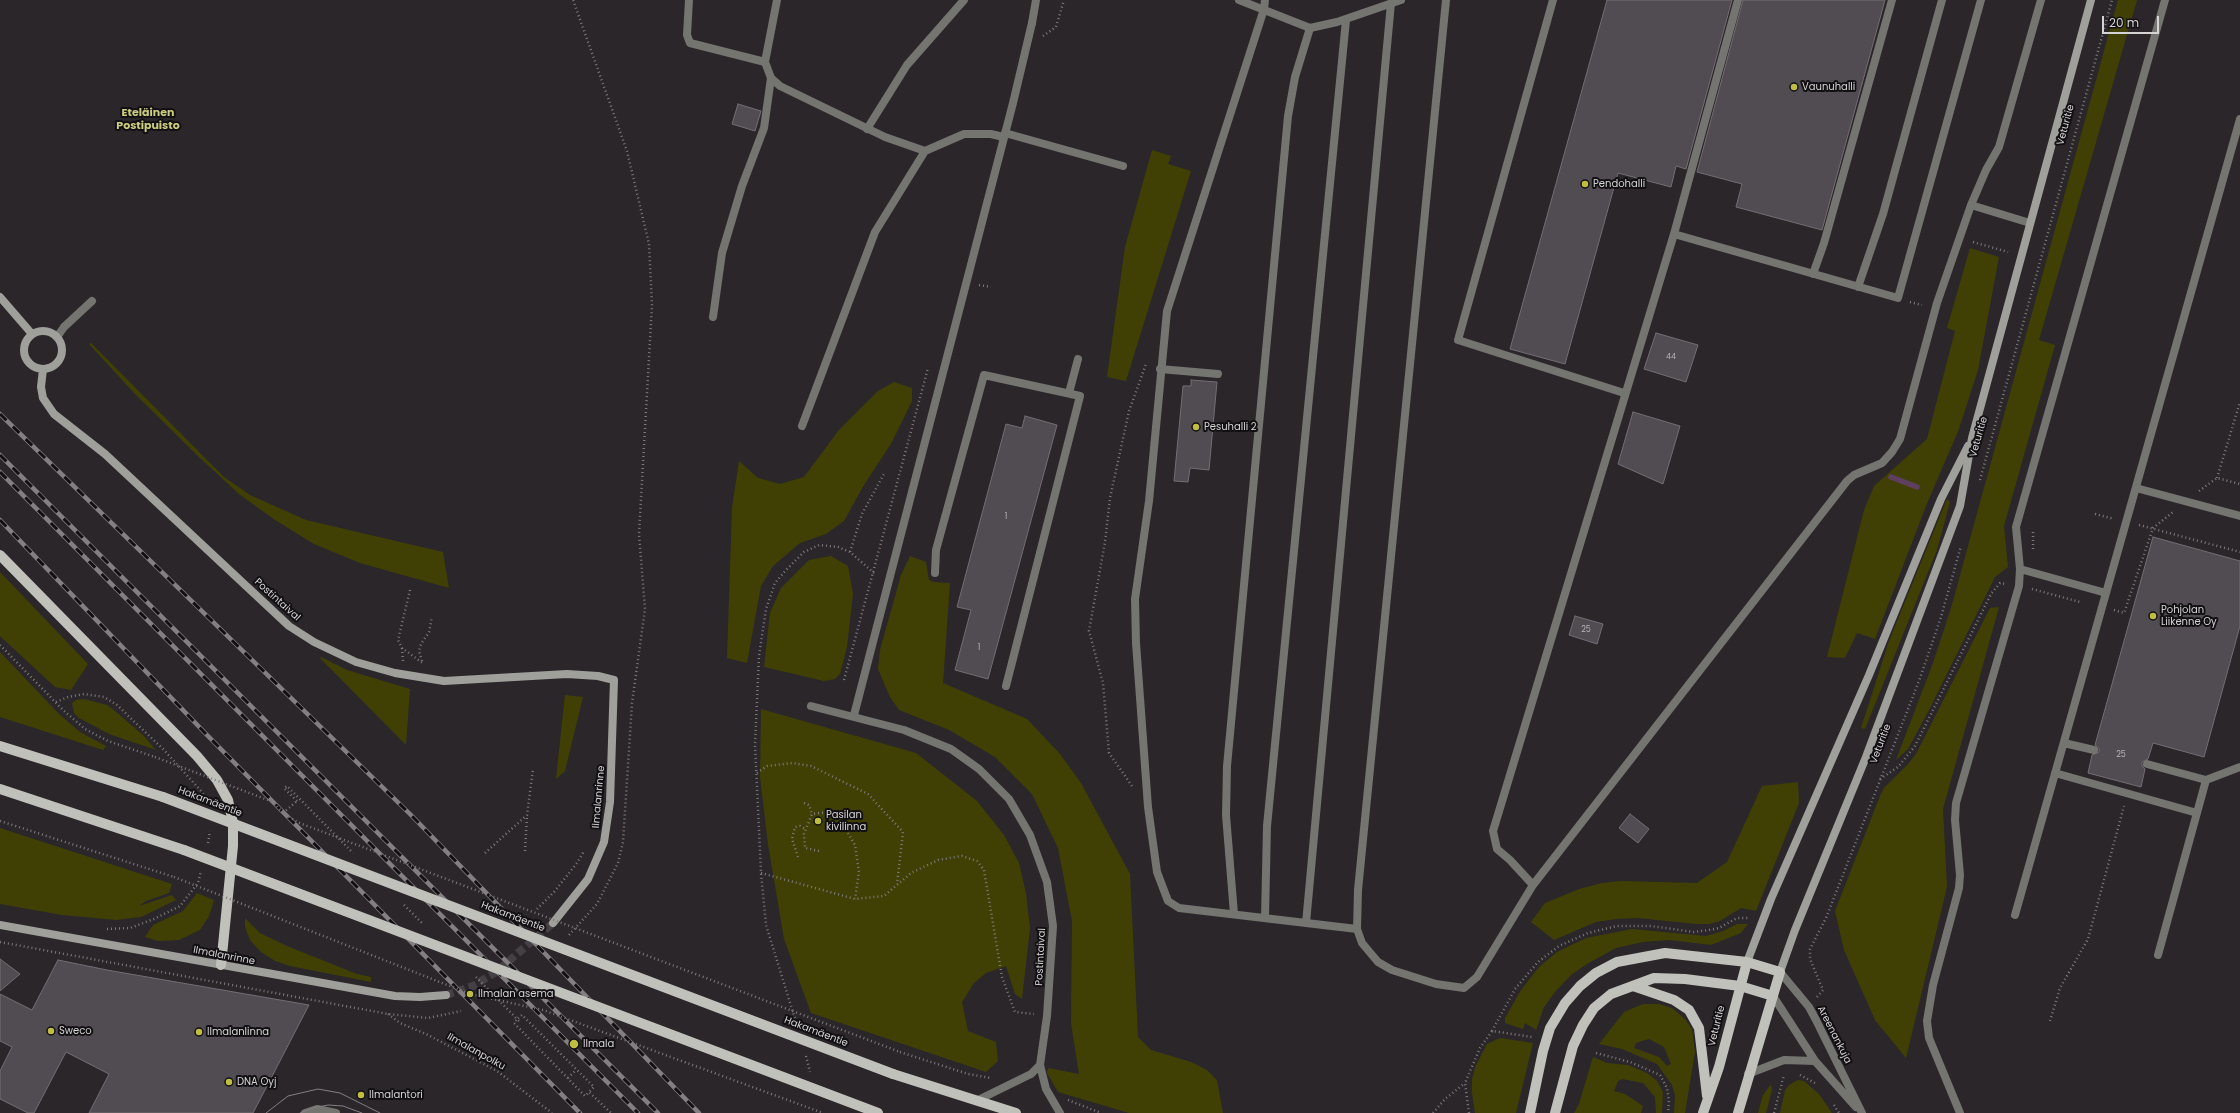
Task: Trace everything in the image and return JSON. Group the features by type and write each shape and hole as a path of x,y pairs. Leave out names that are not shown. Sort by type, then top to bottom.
{"main road":[{"name":"Veturitie","path":"1738,1113 1748,1074 1780,972 1795,930 1866,757 1960,506 1972,438 2020,256 2091,0"},
{"path":"0,297 32,334"},
{"path":"45,331 57,337 62,348 59,360 50,367 37,368 26,359 25,345 32,334 45,331"},
{"name":"Postintaival","path":"43,368 41,387 43,398 46,405 54,414 105,454 289,626 314,642 356,662 395,673 444,681 567,674 598,676 614,680"},
{"name":"Veturitie","path":"1703,1113 1707,1097 1719,1067 1747,962 1771,899 1869,675 1941,499 1972,438"},
{"path":"0,555 197,756 217,780 228,800 234,823 221,965"},
{"name":"Ilmalanrinne","path":"553,923 588,879 604,842 610,802 614,680"},
{"name":"Hakamäentie","path":"2,746 163,798 893,1074 1016,1113"},
{"path":"0,789 184,850 878,1113"},
{"name":"Ilmalanrinne","path":"0,925 395,996 446,995"},
{"path":"1530,1113 1543,1051 1550,1028 1565,1003 1580,986 1596,973 1617,962 1666,953 1747,962 1780,972"},
{"path":"1555,1113 1571,1054 1583,1025 1594,1008 1611,994 1654,978 1685,979 1740,986 1773,996"},
{"path":"1633,986 1674,1000 1689,1010 1699,1028 1707,1097"}],"street":[{"path":"689,0 687,35 690,43 765,62"},
{"path":"777,0 765,62 771,78 780,86 867,129 925,151"},
{"path":"867,129 907,65 964,0"},
{"path":"854,715 1004,135 1032,23 1036,0"},
{"path":"1239,0 1310,28 1346,20 1401,0"},
{"path":"1265,0 1264,9 1167,311 1160,368 1149,501 1135,599 1136,643 1148,807 1156,872 1168,901 1179,908 1357,929"},
{"path":"1446,0 1358,890 1357,929 1362,943 1378,962 1392,970 1436,984 1464,988 1477,977 1533,885 1847,481 1854,475 1882,463 1892,452 1900,439 1908,417 1937,302 1971,205 1986,170 1999,147 2041,0"},
{"path":"1553,0 1458,340 1624,394"},
{"path":"1533,885 1510,860 1496,849 1493,831 1624,394 1674,234 1738,0"},
{"path":"1813,274 1826,236 1892,0"},
{"path":"1858,287 1883,214 1942,0"},
{"path":"1674,234 1898,298 1981,0"},
{"path":"1960,1113 1929,1038 1927,1021 1933,985 1959,888 1960,875 1955,820 1956,803 2019,586 2020,569 2016,527 2165,0"},
{"path":"1306,923 1391,3"},
{"path":"1265,918 1267,826 1346,20"},
{"path":"1234,914 1226,814 1227,766 1288,116 1295,77 1310,28"},
{"path":"713,317 722,253 742,186 764,128 771,78"},
{"path":"2015,915 2240,119"},
{"path":"802,426 875,232 925,151 964,134 991,134 1004,135 1123,166"},
{"path":"1971,205 2030,223"},
{"path":"57,337 64,326 92,301"},
{"path":"1069,393 1078,359"},
{"path":"1160,368 1218,374"},
{"path":"935,573 936,550 984,376 1080,396 1006,686"},
{"path":"2136,488 2240,516"},
{"path":"2020,569 2106,593"},
{"name":"Postintaival","path":"811,706 854,715 904,730 951,749 979,769 1009,799 1030,835 1047,882 1053,926 1047,1016 1040,1065"},
{"path":"2064,742 2094,750"},
{"path":"2147,764 2206,780 2240,767"},
{"path":"2055,773 2197,813"},
{"path":"2158,955 2206,780"},
{"name":"Areenankuja","path":"1780,972 1808,1007 1816,1020 1862,1113"},
{"name":"Areenankuja","path":"1773,996 1815,1061 1862,1113"},
{"path":"1748,1074 1784,1060 1815,1061"},
{"path":"976,1101 1031,1074 1040,1065"},
{"path":"1040,1065 1046,1089 1060,1113"},
{"path":"305,1113 317,1109 336,1113"}],"path":[{"path":"573,0 627,151 649,244 652,305 639,534 645,609 632,703"},
{"name":"Veturitie","path":"1979,483 2112,0"},
{"path":"1960,238 2041,262"},
{"path":"978,284 991,287"},
{"path":"1911,302 1922,305"},
{"path":"1148,359 1129,411 1110,498 1105,542 1089,631 1103,682 1109,753 1148,807"},
{"path":"844,680 930,360"},
{"path":"2217,478 2240,402"},
{"path":"850,552 862,514 885,472"},
{"path":"2095,514 2240,552"},
{"path":"2124,613 2151,536"},
{"name":"Veturitie","path":"1816,998 1822,990 1810,959 1810,949 1826,918 1919,681 1941,617 1962,542"},
{"path":"798,1028 766,925 761,873 755,744 759,656 766,609 775,583 804,552 819,545 838,547 850,552 873,572 888,582"},
{"path":"410,590 398,640 402,648 422,662 444,681"},
{"path":"422,662 419,651 421,644 429,632 432,617"},
{"path":"0,644 63,710 85,729 108,741 155,757 273,802 283,813 297,822 900,1052"},
{"path":"757,774 768,766 792,763 811,766 868,794 903,832 897,884"},
{"path":"525,851 527,814 533,769"},
{"path":"283,813 297,801 284,788 287,786 305,804"},
{"path":"2050,1021 2060,988 2088,939 2128,793"},
{"path":"804,803 809,805 812,814 805,829 805,848 820,850"},
{"path":"839,818 845,811 850,814 855,826"},
{"path":"812,814 827,812 839,818 855,845 859,872 855,899"},
{"path":"485,853 527,814"},
{"path":"0,821 174,877 470,994 543,1010 823,1113"},
{"path":"798,858 792,839 794,827 800,826 805,829"},
{"path":"537,909 554,892 577,863 586,847"},
{"path":"761,873 855,899 884,896 911,873 938,860 962,856 977,861 984,870 1002,977 1015,1012 1047,1016"},
{"path":"1434,1113 1445,1099 1465,1083 1478,1053 1515,989 1538,962 1559,946 1588,933 1617,926 1651,926 1694,932 1719,928 1738,918 1745,917"},
{"path":"0,942 388,1014 428,1018 461,1011"},
{"name":"Ilmalanpolku","path":"388,1014 400,1023 428,1035 497,1071 552,1113"},
{"path":"519,1021 517,1019 522,1015 594,1087 589,1092"},
{"path":"1492,1031 1532,1037"},
{"path":"804,1050 812,1079"},
{"path":"1596,1053 1630,1062 1660,1075 1667,1088 1669,1101 1668,1113"},
{"path":"568,1078 576,1070"},
{"path":"1774,1113 1784,1073 1791,1074"},
{"path":"1798,1075 1804,1076 1818,1085"},
{"path":"1465,1083 1469,1113"},
{"path":"1832,1102 1840,1113"}],"shaded area":[{"path":"2118,0 2137,0 2039,340 2055,345 2004,526 2008,567 1995,577 1908,749 1896,760 1933,663 1951,608"},
{"path":"1152,150 1171,156 1168,164 1191,171 1126,381 1107,377 1125,247"},
{"path":"1970,248 1999,257 1978,370 1959,429 1926,506 1875,639 1857,633 1845,658 1827,657 1864,510 1874,486 1927,439 1955,331 1947,328"},
{"path":"91,343 224,477 250,495 306,520 443,552 449,588 360,563 314,544 275,520 239,494 200,458 135,394 89,344"},
{"path":"894,382 912,388 912,401 892,442 864,485 844,521 826,534 800,543 773,566 761,586 747,663 727,658 732,508 739,461 758,478 780,484 804,477 839,430 878,391"},
{"path":"1947,499 1950,502 1937,550 1865,729 1861,728 1889,641"},
{"path":"831,556 848,566 853,594 847,647 840,674 835,679 824,681 764,667 770,613 781,588 809,560"},
{"path":"910,556 926,562 929,580 933,582 950,583 943,683 1027,719 1060,754 1081,783 1130,874 1138,1037 1151,1050 1191,1062 1207,1070 1217,1080 1223,1113 1129,1113 1058,1092 1047,1073 1048,1068 1079,1074 1071,1023 1072,921 1058,848 1032,794 995,757 949,730 899,710 890,697 878,669 880,650 901,575"},
{"path":"0,572 88,664 71,690 55,687 0,636"},
{"path":"1999,607 1943,809 1947,887 1906,1058 1875,1020 1844,950 1835,911 1884,788 1916,754 1990,608"},
{"path":"0,652 59,714 80,732 106,746 103,750 0,717"},
{"path":"321,657 347,670 410,689 406,745 320,658"},
{"path":"565,695 583,697 565,771 556,779"},
{"path":"84,699 107,705 143,735 156,750 109,734 79,718 74,713 72,703 76,700"},
{"path":"761,709 916,753 977,801 1004,835 1019,863 1026,893 1030,928 1022,999 1015,994 1006,966 986,973 974,983 962,1002 968,1031 996,1042 998,1061 986,1072 811,1013 784,939 768,844 760,777"},
{"path":"1798,782 1799,803 1756,911 1741,908 1720,921 1709,924 1638,918 1596,922 1554,940 1531,922 1545,903 1579,889 1602,883 1620,881 1697,883 1727,862 1762,786"},
{"path":"0,828 172,884 169,893 146,901 139,906 172,895 176,900 141,917 116,920 62,915 0,904"},
{"path":"197,893 214,900 209,916 200,930 179,940 158,941 145,937 153,925 183,911"},
{"path":"245,918 260,933 287,946 357,974 371,977 371,982 290,966 275,961 261,952 250,940 245,927"},
{"path":"1737,924 1748,924 1741,933 1711,945 1669,940 1643,942 1616,948 1587,964 1571,975 1555,992 1544,1007 1536,1030 1525,1023 1523,1029 1505,1023 1505,1018 1521,990 1539,967 1557,952 1586,938 1632,929 1706,936 1723,931"},
{"path":"1643,1004 1659,1004 1672,1008 1685,1019 1692,1029 1695,1052 1685,1113 1674,1113 1675,1095 1672,1085 1657,1064 1622,1049 1599,1044 1624,1012","holes":["1649,1039 1664,1047 1671,1064 1667,1066 1659,1057 1634,1048 1636,1043"]},
{"path":"1500,1038 1533,1043 1516,1113 1475,1113 1472,1093 1472,1079 1476,1065 1487,1044"},
{"path":"1593,1057 1607,1063 1628,1065 1647,1073 1657,1081 1663,1092 1662,1113 1656,1113 1655,1097 1643,1083 1622,1079 1618,1081 1614,1091 1625,1094 1643,1106 1641,1113 1574,1113 1579,1104"},
{"path":"1798,1080 1804,1081 1819,1094 1832,1113 1780,1113 1785,1090 1789,1085"},
{"path":"1771,1084 1772,1090 1766,1113 1758,1113 1763,1095"}],"building":[{"name":"Pendohalli","path":"1607,0 1732,0 1686,169 1676,166 1671,187 1618,173 1565,364 1510,349"},
{"name":"Vaunuhalli","path":"1743,0 1885,0 1822,230 1736,207 1742,184 1697,172"},
{"path":"738,104 761,111 755,131 732,124"},
{"path":"1656,333 1698,345 1686,382 1644,369"},
{"name":"Pesuhalli 2","path":"1191,380 1217,382 1209,470 1190,468 1188,482 1174,481 1183,386 1191,386"},
{"path":"1633,412 1680,426 1663,484 1618,464"},
{"path":"1025,416 1057,425 988,679 955,670 971,610 957,607 1006,424 1022,428"},
{"path":"2153,537 2240,561 2240,626 2204,757 2153,743 2148,759 2142,762 2142,766 2145,769 2141,787 2088,773 2092,755 2099,752 2099,748 2095,745"},
{"path":"1575,616 1603,624 1597,644 1569,635"},
{"path":"1630,814 1649,829 1638,843 1619,828"},
{"path":"0,959 20,974 0,991"},
{"name":"Ilmalanlinna","path":"58,960 309,1005 253,1113 89,1113 109,1074 66,1052 34,1113 28,1113 0,1099 0,1071 12,1047 0,1041 0,994 32,1010"}],"waterway":[{"path":"1891,477 1917,487"}],"tunnel":[{"path":"446,995 473,986 496,972 553,923"}],"tram line":[{"path":"266,1113 288,1096 318,1089 340,1093 380,1113"},
{"path":"300,1113 313,1108 328,1105 343,1106 362,1113"}],"railway":[{"path":"0,414 412,816 699,1113"},
{"path":"0,455 658,1113"},
{"path":"0,472 638,1113"},
{"path":"0,520 207,735 580,1113"}],"place":[{"name":"Vaunuhalli","path":"1794,87"},
{"name":"Pendohalli","path":"1585,184"},
{"name":"Pesuhalli 2","path":"1196,427"},
{"name":"Pohjolan Liikenne Oy","path":"2153,616"},
{"name":"Pasilan kivilinna","path":"818,821"},
{"name":"Ilmalan asema","path":"470,994"},
{"name":"Sweco","path":"51,1031"},
{"name":"Ilmalanlinna","path":"199,1032"},
{"name":"Ilmala","path":"574,1044"},
{"name":"DNA Oyj","path":"229,1082"},
{"name":"Ilmalantori","path":"361,1095"}],"district":[{"name":"Eteläinen Postipuisto","path":"148,119"}]}
